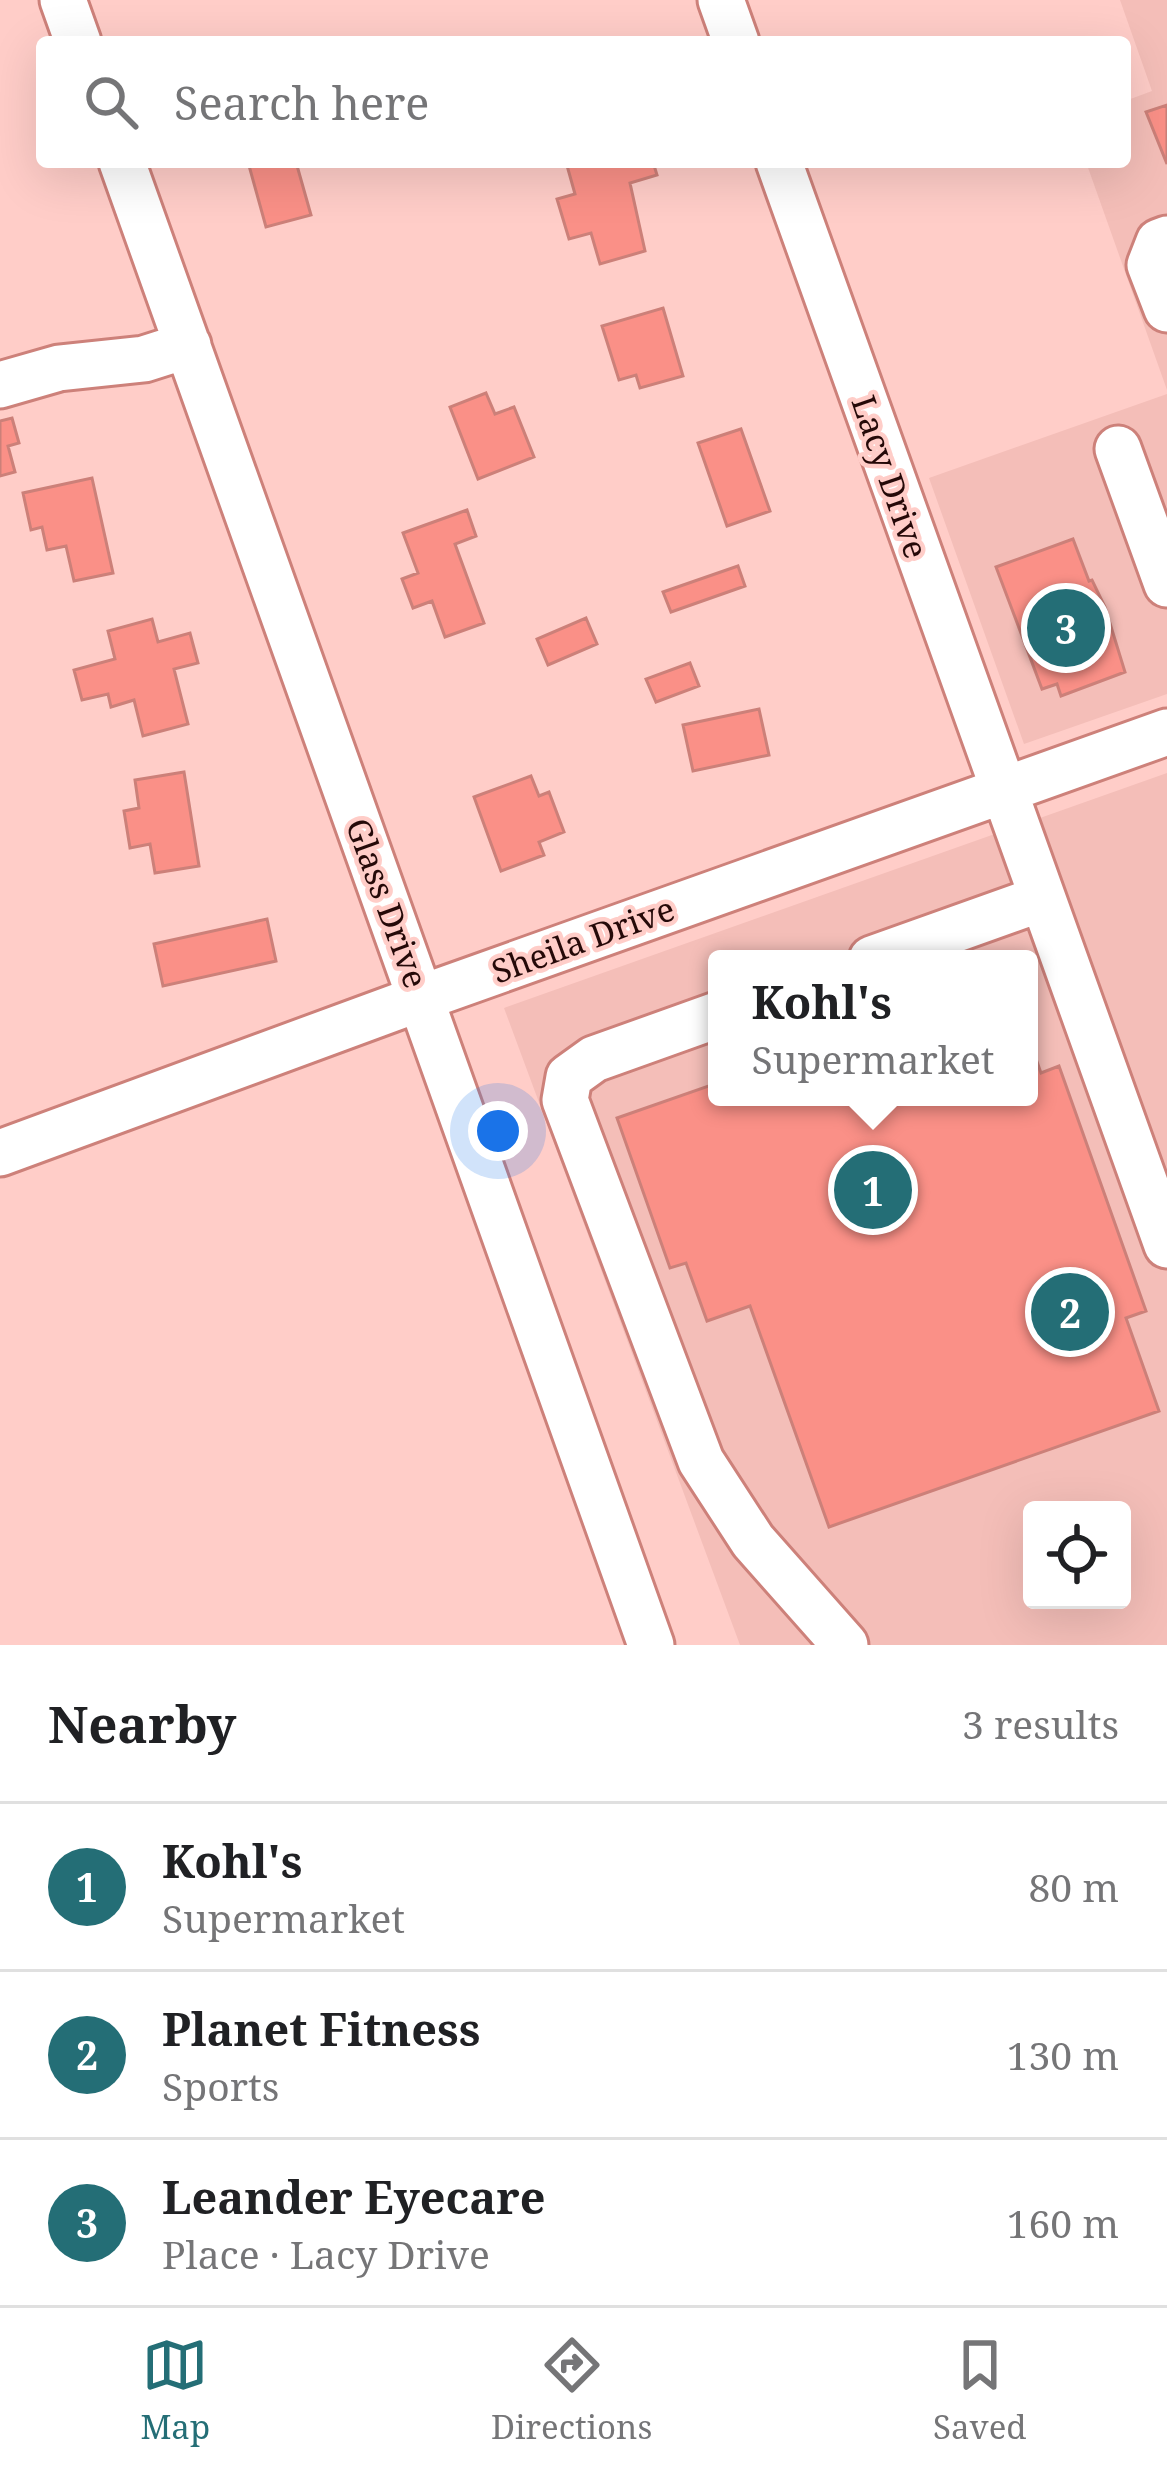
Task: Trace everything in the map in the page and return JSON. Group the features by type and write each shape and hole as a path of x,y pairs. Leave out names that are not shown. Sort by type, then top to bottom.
{"street":[{"path":"63,0 76,36"},
{"path":"722,0 734,36"},
{"name":"Glass Drive","path":"124,168 651,1645"},
{"name":"Lacy Drive","path":"781,168 1167,1245"},
{"path":"1167,239 1159,242 1150,265 1167,309"},
{"path":"0,385 59,368 144,359 188,345"},
{"path":"1118,449 1164,565"},
{"name":"Sheila Drive","path":"0,1154 1167,732"},
{"path":"897,950 1040,898"},
{"path":"708,1018 594,1059 569,1077 565,1100 701,1461 753,1540 845,1645"}],"shaded area":[{"path":"1120,0 1167,0 1167,390 1088,168 1131,168 1131,99 1152,91"},
{"path":"1167,394 1167,694 1024,744 929,478"},
{"path":"1167,773 1167,1645 740,1645 504,1008"}],"building":[{"path":"1167,105 1167,164 1146,112"},
{"path":"250,168 298,168 311,215 266,227"},
{"path":"568,168 655,168 657,175 630,183 645,251 600,264 591,233 569,239 557,199 575,194"},
{"path":"663,308 683,376 640,388 636,375 619,380 602,326"},
{"path":"486,393 495,414 514,407 534,457 478,479 450,407"},
{"path":"12,418 19,443 8,446 15,472 0,476 0,421"},
{"path":"741,429 770,511 727,526 698,443"},
{"path":"92,478 113,573 74,581 66,546 47,550 42,527 31,530 23,493"},
{"path":"467,510 476,536 455,544 484,623 445,637 432,601 413,608 402,579 418,573 403,533"},
{"path":"1073,539 1105,607 1125,672 1061,696 1057,684 1042,689 996,567"},
{"path":"738,566 745,586 671,612 663,592"},
{"path":"586,618 597,644 548,665 537,639"},
{"path":"152,619 158,642 190,633 198,663 174,669 188,724 143,736 134,700 111,707 108,694 82,700 74,670 115,659 108,631"},
{"path":"690,663 699,686 656,702 646,679"},
{"path":"759,709 769,755 693,771 683,725"},
{"path":"184,772 199,866 155,873 150,844 130,848 124,811 139,808 135,780"},
{"path":"531,776 539,796 549,792 564,832 539,842 544,855 501,871 474,797"},
{"path":"267,919 276,961 163,986 154,944"},
{"path":"1038,1064 1041,1073 1059,1066 1146,1311 1126,1318 1159,1411 829,1527 750,1306 707,1321 686,1263 670,1268 617,1118 708,1086 708,1106 1038,1106"}],"place":[{"name":"Leander Eyecare","path":"1066,628"},
{"name":"Kohl's","path":"873,1190"},
{"name":"Planet Fitness","path":"1070,1312"}]}
